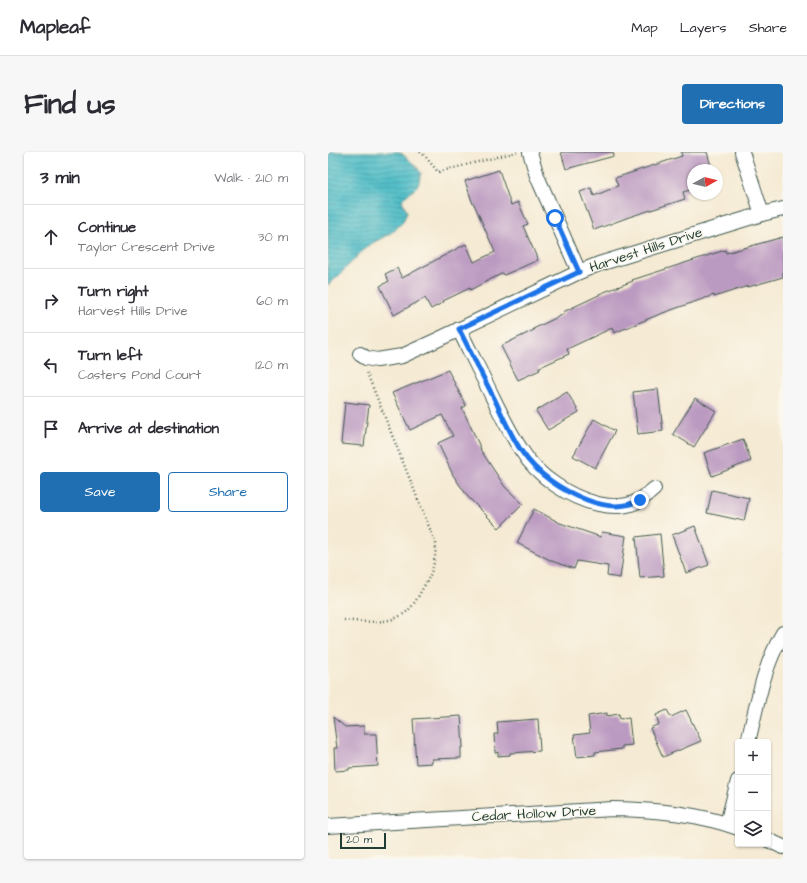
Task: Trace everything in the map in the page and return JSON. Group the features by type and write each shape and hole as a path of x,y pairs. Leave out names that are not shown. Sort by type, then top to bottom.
{"street":[{"path":"530,152 537,176 579,272"},
{"path":"742,152 762,214"},
{"name":"Harvest Hills Drive","path":"360,354 366,358 377,360 402,356 579,272 599,264 762,214 783,210"},
{"path":"459,329 522,453 549,480 565,491 580,498 594,503 610,506 631,505 654,489"},
{"path":"749,739 765,671 783,633"},
{"path":"733,826 735,808"},
{"name":"Cedar Hollow Drive","path":"328,826 613,809 656,810 692,816 733,826"},
{"path":"771,841 783,847"}],"path":[{"path":"420,152 438,172 518,152"},
{"path":"344,620 376,622 393,619 405,613 414,604 435,562 436,544 360,354"}],"water":[{"path":"329,152 400,152 416,166 421,173 417,187 402,200 407,212 404,220 392,232 368,246 328,285 328,159"}],"building":[{"path":"561,152 613,152 614,156 566,169"},
{"path":"681,152 707,152 710,164 687,164 687,191 683,192 685,199 594,230 580,192 591,188 594,196 618,186 615,178 682,156"},
{"path":"499,170 511,205 518,202 528,224 523,226 538,260 504,275 503,273 470,290 470,288 443,301 444,302 431,309 425,298 394,315 380,286 389,281 385,274 397,268 402,278 466,244 474,262 495,252 473,204 465,181"},
{"path":"783,237 783,277 714,297 714,295 660,314 614,333 612,328 567,349 569,354 538,368 540,370 518,380 501,346 564,314 563,312 599,294 633,281 632,280 725,250 726,253"},
{"path":"448,370 466,406 462,408 480,449 505,487 523,504 499,528 468,497 453,475 438,443 453,436 442,415 410,430 392,393"},
{"path":"658,389 663,431 638,434 633,392"},
{"path":"567,392 579,412 548,430 536,411"},
{"path":"695,398 716,411 694,447 673,434"},
{"path":"345,402 369,405 364,446 341,444"},
{"path":"594,419 615,431 595,468 573,456"},
{"path":"743,439 751,461 712,476 704,453"},
{"path":"712,490 749,498 744,521 707,513"},
{"path":"534,509 560,523 601,537 602,532 626,536 620,578 607,576 608,566 577,561 574,569 552,561 517,543"},
{"path":"695,526 709,565 686,573 672,535"},
{"path":"660,534 664,576 640,578 636,537"},
{"path":"667,710 671,717 686,710 701,741 663,757 650,728 659,724 656,715"},
{"path":"607,713 607,716 619,714 620,719 629,718 632,745 622,746 622,749 595,752 595,755 577,757 574,735 590,733 588,716"},
{"path":"461,716 463,747 461,747 461,758 432,759 432,763 416,764 413,719"},
{"path":"333,717 345,727 364,726 364,734 376,734 378,766 349,768 349,770 335,771 334,748 337,748"},
{"path":"538,719 540,751 510,753 510,755 498,756 498,752 495,753 494,734 498,734 497,722"}],"route":[{"path":"555,218 579,272 459,329 522,453 535,467 549,480 565,491 594,503 619,506 631,505 640,500"}]}
